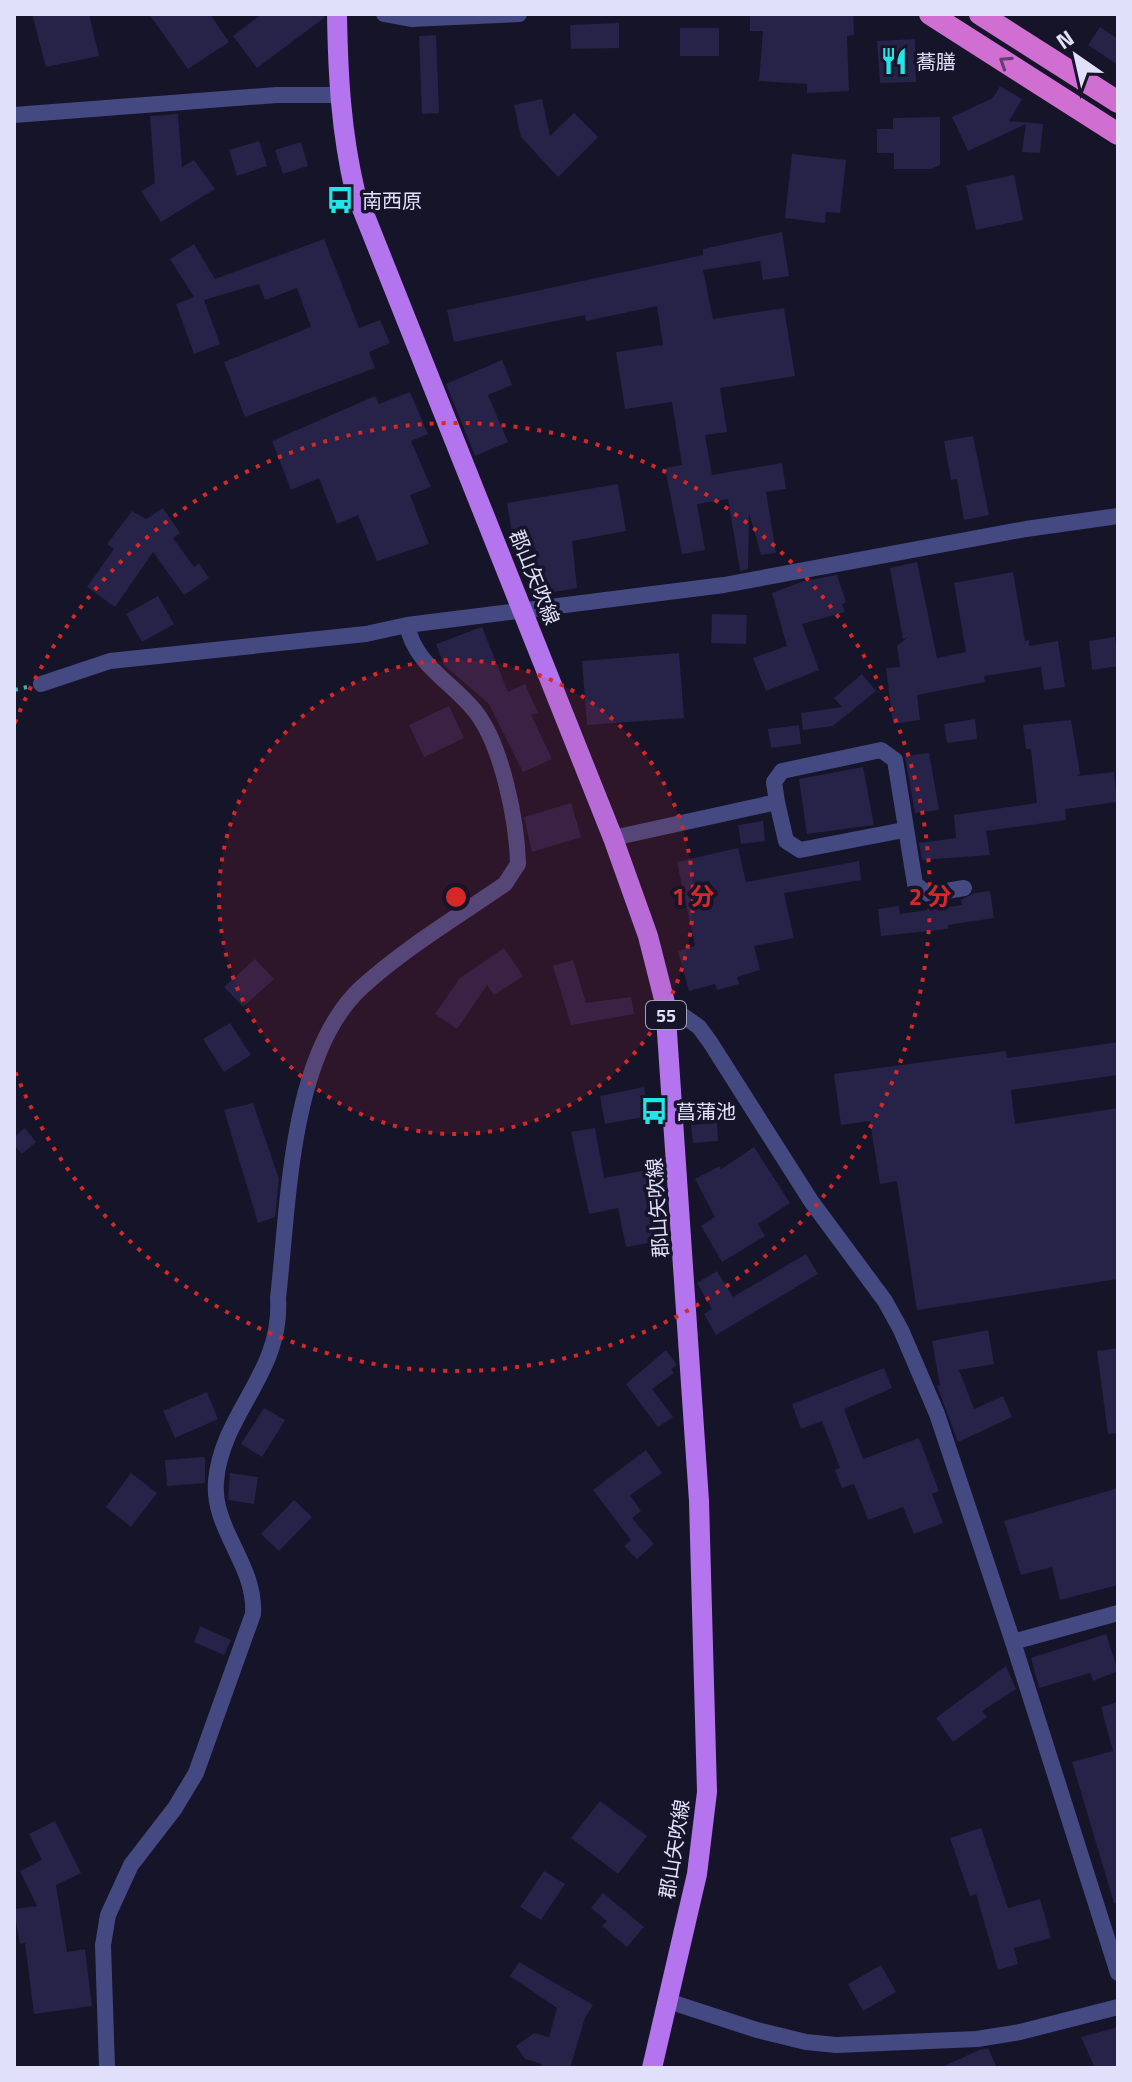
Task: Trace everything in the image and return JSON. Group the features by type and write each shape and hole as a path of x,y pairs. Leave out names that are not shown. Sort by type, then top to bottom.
{"highway":[{"path":"930,14 1118,134"},
{"path":"980,14 1118,102"}],"main road":[{"name":"郡山矢吹線","path":"337,14 338,95 345,149 355,191 613,838 648,936 665,1003 699,1501 707,1792 697,1874 652,2068"}],"street":[{"path":"384,14 411,19 463,19 519,14"},
{"path":"14,115 277,95 338,95"},
{"path":"41,684 110,661 366,634 407,625 751,580 1026,529 1118,516"},
{"path":"107,2068 103,1945 108,1915 131,1865 175,1808 196,1773 253,1614 255,1595 250,1575 218,1509 216,1477 224,1442 264,1369 280,1326 278,1298 287,1221 300,1113 309,1078 335,1022 361,988 505,884 518,864 497,754 485,724 463,696 428,667 409,638 407,625"},
{"path":"904,830 800,850 786,841 774,782 782,771 881,750 895,760 915,884 928,894 964,888"},
{"path":"613,838 777,802"},
{"path":"665,1003 699,1027 710,1042 811,1201 885,1301 901,1330 937,1414 1118,1973"},
{"path":"1013,1642 1118,1613"},
{"path":"668,2001 769,2033 836,2045 977,2039 1020,2032 1118,2007"}],"building":[{"path":"32,14 89,14 99,56 46,67"},
{"path":"149,14 210,14 229,42 188,69"},
{"path":"262,14 324,14 324,18 257,68 233,36"},
{"path":"853,14 854,35 847,36 849,91 807,93 807,84 759,81 763,31 750,31 750,16"},
{"path":"619,23 619,48 571,49 570,25"},
{"path":"1100,27 1118,39 1118,65 1088,45"},
{"path":"680,28 719,28 719,56 680,56"},
{"path":"436,35 439,113 422,114 419,36"},
{"path":"915,39 916,82 880,83 877,41"},
{"path":"1000,86 1022,99 1009,121 1043,124 1040,153 1022,152 1026,124 968,151 952,117 993,98"},
{"path":"542,99 550,136 574,113 598,137 558,177 521,137 514,105"},
{"path":"178,114 182,167 194,160 215,189 161,222 141,191 155,183 150,116"},
{"path":"940,117 940,165 931,169 894,169 894,153 877,153 877,129 893,129 893,118"},
{"path":"259,141 267,166 237,176 229,150"},
{"path":"301,142 308,166 283,174 275,150"},
{"path":"792,154 846,160 840,213 826,212 825,223 785,218"},
{"path":"1014,175 1023,220 976,230 966,185"},
{"path":"782,232 789,276 763,280 760,261 703,270 713,319 784,308 795,376 720,388 727,432 705,435 712,475 782,463 786,489 766,492 776,553 761,555 749,513 748,569 740,571 728,499 697,504 705,550 682,554 665,468 682,465 672,402 625,409 616,352 663,345 657,306 586,321 585,315 454,342 447,310 703,255 703,249"},
{"path":"324,239 359,328 380,320 390,343 369,352 375,368 245,417 224,362 311,327 297,288 265,300 259,284 204,300 220,344 194,354 176,304 194,297 170,259 194,244 215,279"},
{"path":"502,360 512,385 488,395 508,442 475,456 446,384"},
{"path":"410,392 428,434 411,441 431,487 410,495 429,544 377,561 358,515 337,524 319,478 291,490 272,441 375,396 379,404"},
{"path":"973,436 989,515 964,520 957,479 951,480 944,441"},
{"path":"618,484 626,531 572,541 577,588 543,594 535,547 515,551 507,503"},
{"path":"163,508 180,533 173,538 194,567 199,563 209,578 184,595 153,552 115,607 87,587 114,549 107,544 132,511 146,519"},
{"path":"917,562 937,658 966,652 954,583 1013,572 1025,641 1029,640 1029,646 1058,641 1065,687 1044,690 1041,667 984,676 985,682 917,695 920,720 893,724 886,668 900,667 897,646 908,637 903,639 890,568"},
{"path":"837,575 846,602 842,604 845,612 802,624 819,670 766,691 753,658 787,646 772,593 804,581"},
{"path":"158,596 174,624 142,642 126,614"},
{"path":"712,614 747,615 746,644 711,643"},
{"path":"482,627 508,692 525,684 538,713 531,715 552,759 523,772 489,704 444,665 436,644"},
{"path":"1115,637 1118,666 1092,670 1089,641"},
{"path":"679,653 684,718 587,725 582,661"},
{"path":"862,674 876,691 833,726 803,730 801,713 842,707 834,698"},
{"path":"449,706 464,738 424,757 409,725"},
{"path":"975,719 977,739 947,743 944,724"},
{"path":"1071,720 1080,774 1077,776 1114,772 1117,802 1065,809 1066,820 986,831 990,855 922,860 919,843 956,838 954,815 1037,803 1031,749 1026,749 1023,725"},
{"path":"799,725 801,744 771,748 768,729"},
{"path":"929,753 939,810 915,813 905,756"},
{"path":"863,767 874,825 807,834 799,779"},
{"path":"571,803 581,837 532,852 524,817"},
{"path":"763,821 765,841 741,844 738,825"},
{"path":"738,848 746,882 859,861 861,880 784,893 794,938 754,946 760,970 737,977 739,984 717,990 715,984 689,991 678,951 695,946 677,862"},
{"path":"990,891 994,918 948,925 948,929 881,936 878,909 899,906 900,914 962,905 961,900 974,893"},
{"path":"504,948 523,976 494,995 487,985 457,1029 435,1014 460,978"},
{"path":"255,959 274,979 243,1007 224,987"},
{"path":"573,960 586,1003 631,997 634,1014 571,1025 553,966"},
{"path":"230,1023 251,1055 224,1072 203,1039"},
{"path":"1118,1042 1118,1075 1011,1090 1015,1124 1118,1108 1118,1279 917,1310 897,1181 880,1184 870,1121 841,1125 834,1074 1006,1051 1007,1058"},
{"path":"644,1087 649,1116 605,1124 600,1096"},
{"path":"253,1103 279,1179 275,1217 258,1223 224,1110"},
{"path":"717,1123 718,1141 693,1143 691,1125"},
{"path":"25,1128 36,1142 22,1154 14,1145 14,1137"},
{"path":"595,1128 604,1178 658,1168 663,1196 658,1197 666,1240 626,1247 618,1208 589,1214 571,1132"},
{"path":"754,1147 790,1203 758,1224 765,1236 722,1262 701,1226 715,1217 695,1179 720,1166 720,1170"},
{"path":"806,1254 818,1274 716,1335 704,1314 712,1309 697,1283 717,1271 733,1297"},
{"path":"988,1330 994,1364 959,1370 974,1409 1003,1396 1012,1417 958,1442 937,1386 940,1385 932,1341"},
{"path":"1118,1348 1118,1433 1108,1434 1097,1351"},
{"path":"666,1350 677,1365 671,1369 674,1373 652,1389 673,1417 658,1427 626,1384"},
{"path":"884,1368 892,1388 844,1409 863,1459 919,1438 939,1491 932,1494 943,1523 914,1534 903,1507 868,1520 854,1484 842,1488 835,1470 840,1468 822,1421 801,1429 792,1404"},
{"path":"207,1392 218,1419 175,1438 163,1411"},
{"path":"264,1408 285,1420 262,1457 241,1444"},
{"path":"646,1450 662,1473 630,1495 641,1511 632,1518 654,1544 637,1559 624,1546 631,1540 593,1490"},
{"path":"205,1457 205,1483 167,1486 165,1460"},
{"path":"131,1473 157,1493 131,1527 106,1507"},
{"path":"230,1473 258,1477 254,1504 228,1500"},
{"path":"1118,1488 1118,1585 1060,1600 1052,1567 1021,1575 1004,1521"},
{"path":"294,1500 312,1517 279,1551 261,1534"},
{"path":"200,1626 231,1640 224,1655 194,1642"},
{"path":"1106,1634 1118,1671 1093,1681 1090,1673 1039,1688 1031,1658"},
{"path":"1006,1666 1016,1689 982,1711 987,1717 953,1742 936,1718"},
{"path":"1118,1702 1118,1903 1114,1903 1072,1762 1113,1751 1101,1707"},
{"path":"600,1801 647,1836 618,1874 571,1838"},
{"path":"55,1821 81,1873 56,1885 67,1952 85,1949 92,2006 34,2014 25,1943 20,1944 14,1909 37,1906 20,1871 42,1860 29,1834"},
{"path":"981,1828 1008,1908 1040,1899 1051,1938 1014,1948 1018,1964 998,1970 976,1894 970,1896 950,1838"},
{"path":"544,1871 565,1884 541,1920 520,1907"},
{"path":"603,1893 644,1927 627,1947 602,1926 607,1921 591,1908"},
{"path":"519,1962 593,2005 585,2018 570,2068 540,2068 542,2064 525,2059 516,2046 534,2033 549,2037 557,2008 510,1976"},
{"path":"881,1965 896,1992 863,2011 848,1984"},
{"path":"1118,2027 1118,2068 1095,2068 1081,2037"},
{"path":"988,2048 997,2068 940,2068 979,2050"}],"place":[{"name":"蕎膳","path":"894,61"},
{"name":"南西原","path":"340,200"},
{"name":"菖蒲池","path":"654,1111"}]}
